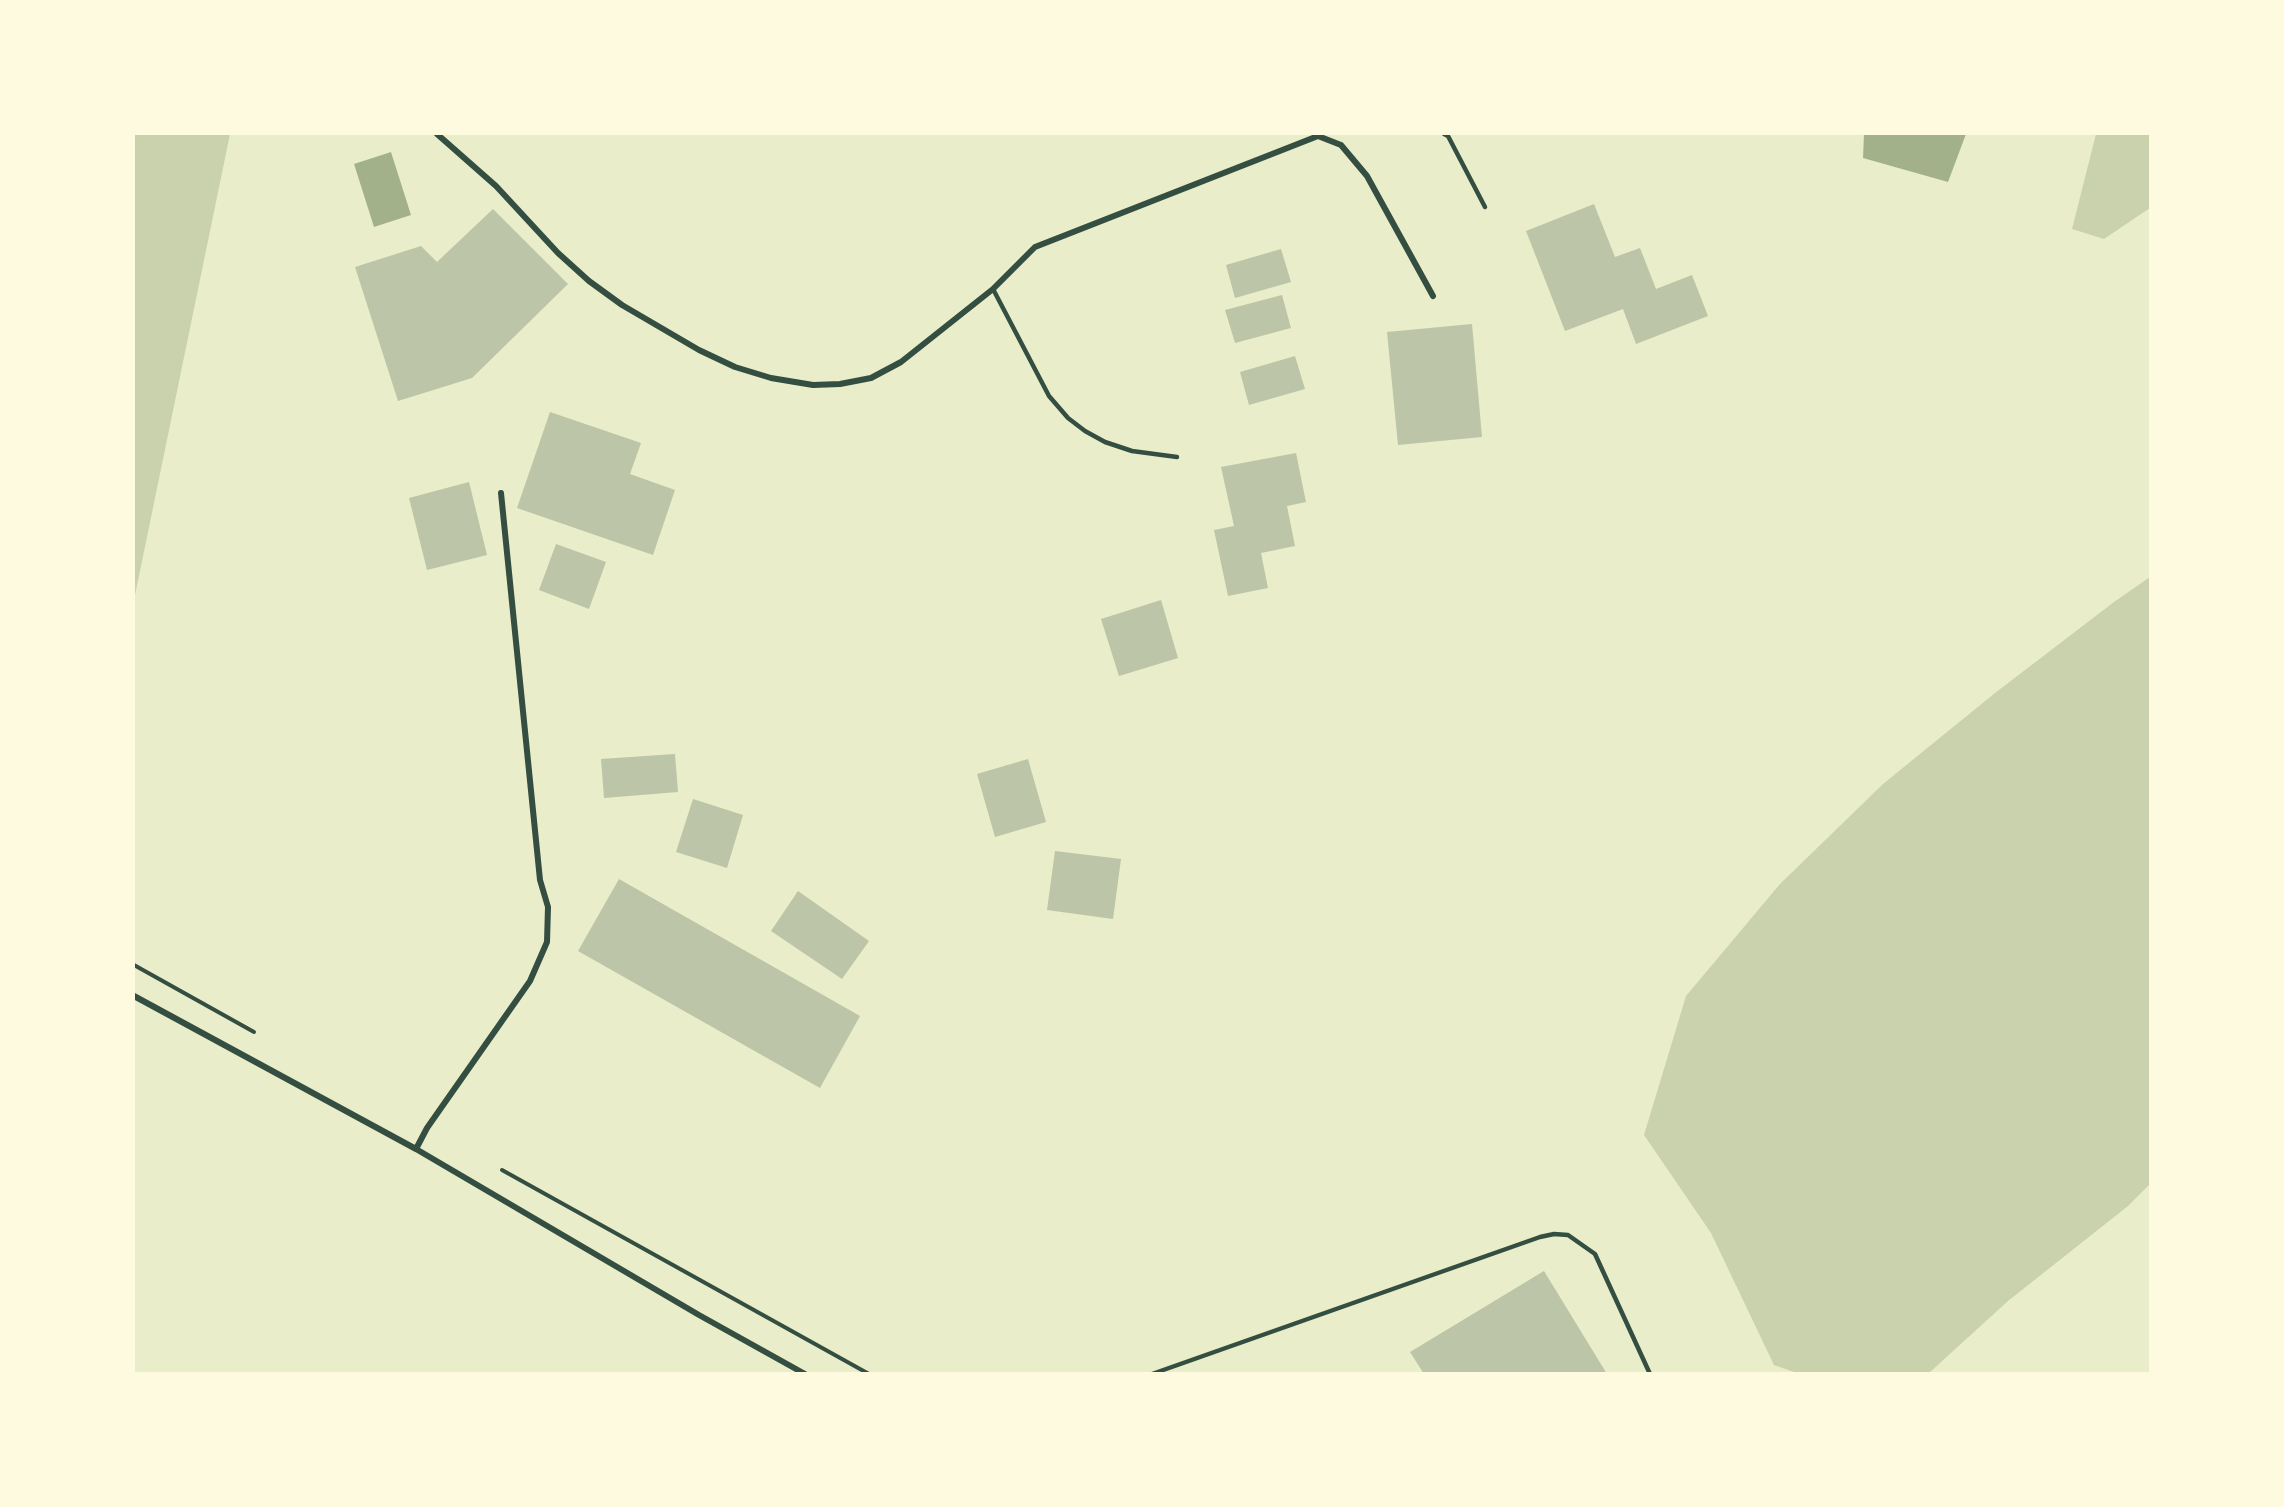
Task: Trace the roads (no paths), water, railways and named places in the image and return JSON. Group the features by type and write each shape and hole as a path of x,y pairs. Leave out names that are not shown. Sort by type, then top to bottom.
{"street":[{"path":"437,134 496,186 558,253 589,281 622,305 699,350 735,367 771,378 813,385 840,384 871,378 901,362 993,289 1035,247 1319,135 1341,145 1367,176 1433,296"},
{"path":"416,1149 427,1128 530,981 547,942 548,906 540,880 501,493"},
{"path":"134,996 416,1149 805,1374"}],"lane":[{"path":"1444,134 1448,135 1485,207"},
{"path":"993,289 1049,396 1068,418 1105,442 1132,451 1177,457"},
{"path":"1152,1374 1554,1234 1568,1235 1595,1254 1650,1374"}]}
